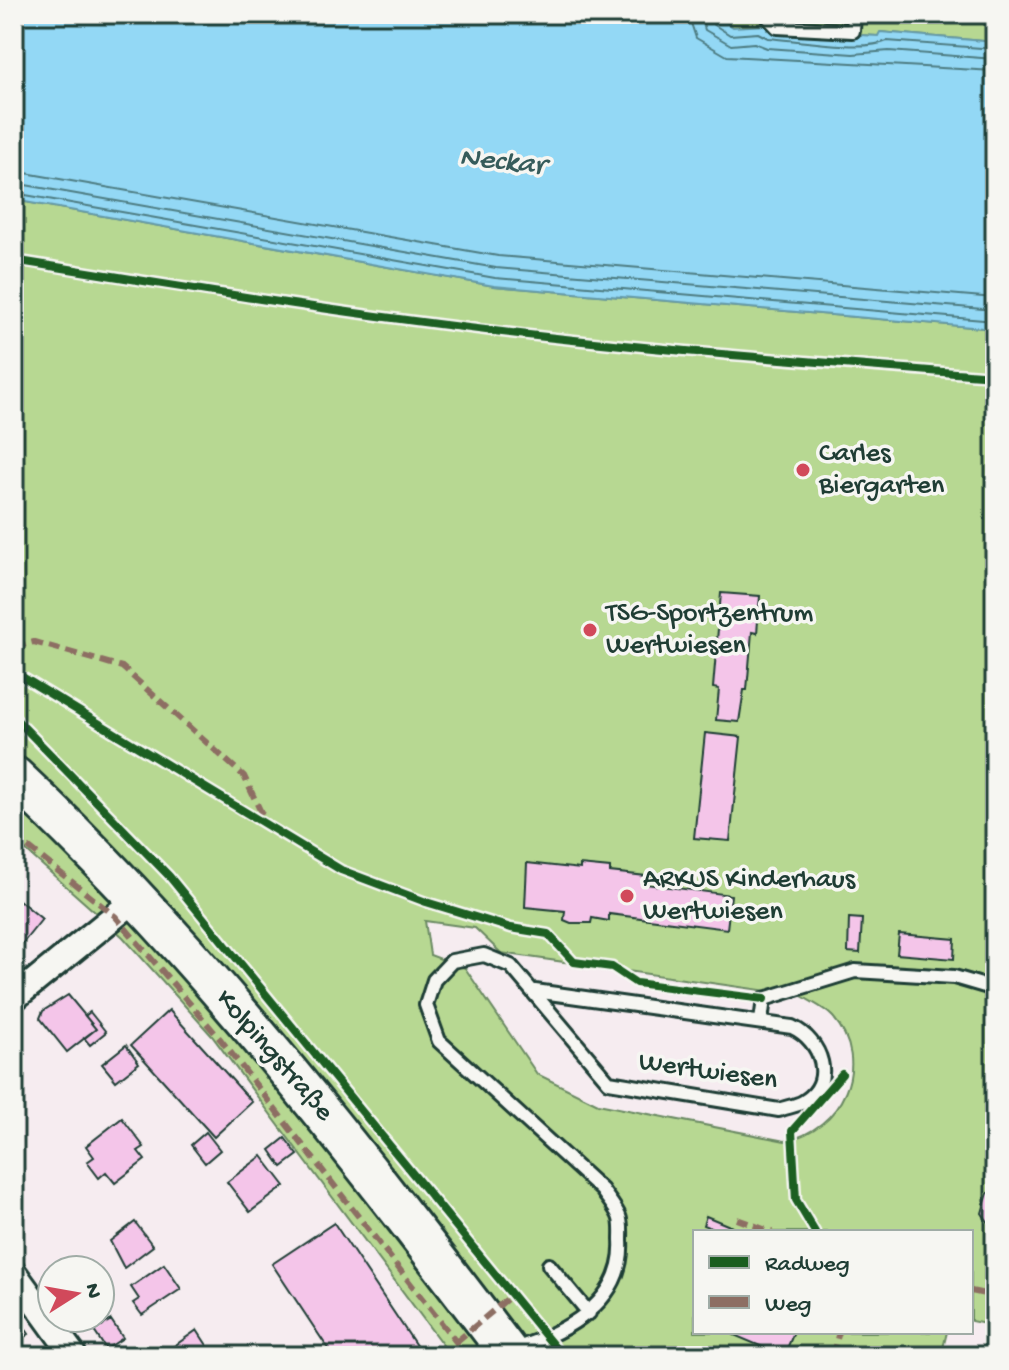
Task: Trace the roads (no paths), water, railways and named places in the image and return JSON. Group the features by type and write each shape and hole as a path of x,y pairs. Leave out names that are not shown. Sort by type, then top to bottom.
{"main road":[{"name":"Kolpingstraße","path":"14,776 137,898 325,1114 506,1354"}],"street":[{"path":"14,998 137,898"},
{"path":"14,1273 74,1356"}],"lane":[{"path":"765,14 777,27 829,31 853,31 854,14"},
{"name":"Wertwiesen","path":"506,1354 549,1338 589,1313 607,1291 622,1261 620,1217 602,1190 439,1041 426,1005 434,980 452,961 484,955 511,966 609,1082 779,1110 805,1101 818,1085 822,1072 820,1051 804,1033 761,1021 535,991"},
{"path":"761,1021 764,999 855,971 954,977 995,989"},
{"path":"549,1265 589,1313"}],"water":[{"name":"Neckar","path":"14,14 668,14 720,18 733,27 767,25 767,30 878,36 880,32 995,42 995,329 494,286 14,200"}],"place":[{"name":"Carles Biergarten","path":"803,470"},
{"name":"TSG-Sportzentrum Wertwiesen","path":"590,630"},
{"name":"ARKUS Kinderhaus Wertwiesen","path":"627,896"}]}
